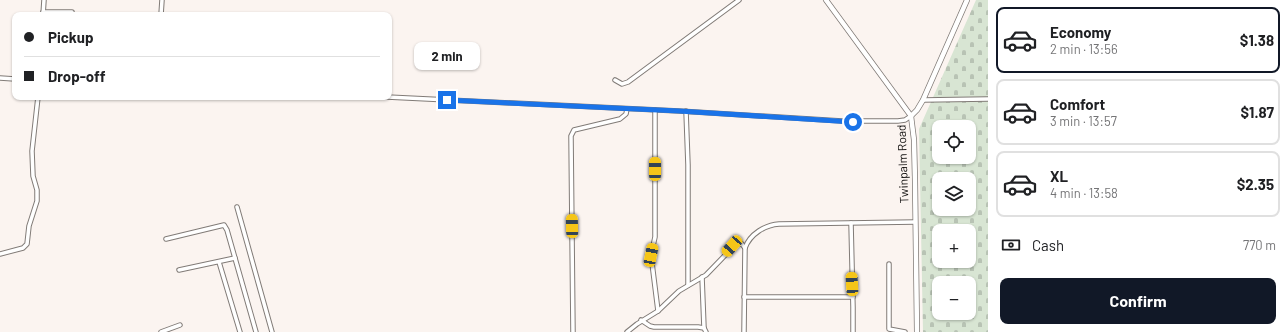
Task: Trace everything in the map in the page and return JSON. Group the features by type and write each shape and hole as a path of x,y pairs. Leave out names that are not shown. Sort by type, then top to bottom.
{"main road":[{"name":"Twinpalm Road","path":"826,0 911,116 914,147 917,332"},
{"path":"911,116 923,100 967,0"}],"street":[{"path":"43,12 44,0"},
{"path":"161,12 162,0"},
{"path":"615,80 622,84 628,82 739,0"},
{"path":"0,78 12,79"},
{"path":"392,97 686,111 864,122 906,120 911,116"},
{"path":"923,100 988,99"},
{"path":"0,254 23,248 27,244 29,226 37,201 37,190 33,176 32,151 38,100"},
{"path":"573,332 571,136 574,130 620,119 626,114 627,109"},
{"path":"655,110 656,229 651,255 658,311"},
{"path":"686,111 688,165 688,285"},
{"path":"238,207 272,332"},
{"path":"744,332 745,248 753,235 767,226 774,224 915,222"},
{"path":"851,223 853,332"},
{"path":"166,239 224,225 227,230 256,332"},
{"path":"627,332 642,320 658,311 676,293 702,277 713,268 735,244 740,243 745,248"},
{"path":"179,270 235,258"},
{"path":"219,262 240,332"},
{"path":"889,264 890,330 905,332"},
{"path":"642,320 654,327 698,327 705,330 702,277"},
{"path":"744,297 853,297"},
{"path":"161,332 180,324"}],"green space":[{"path":"976,0 988,0 988,332 923,332 919,129"}],"route":[{"path":"447,100 679,111 853,122"}]}
